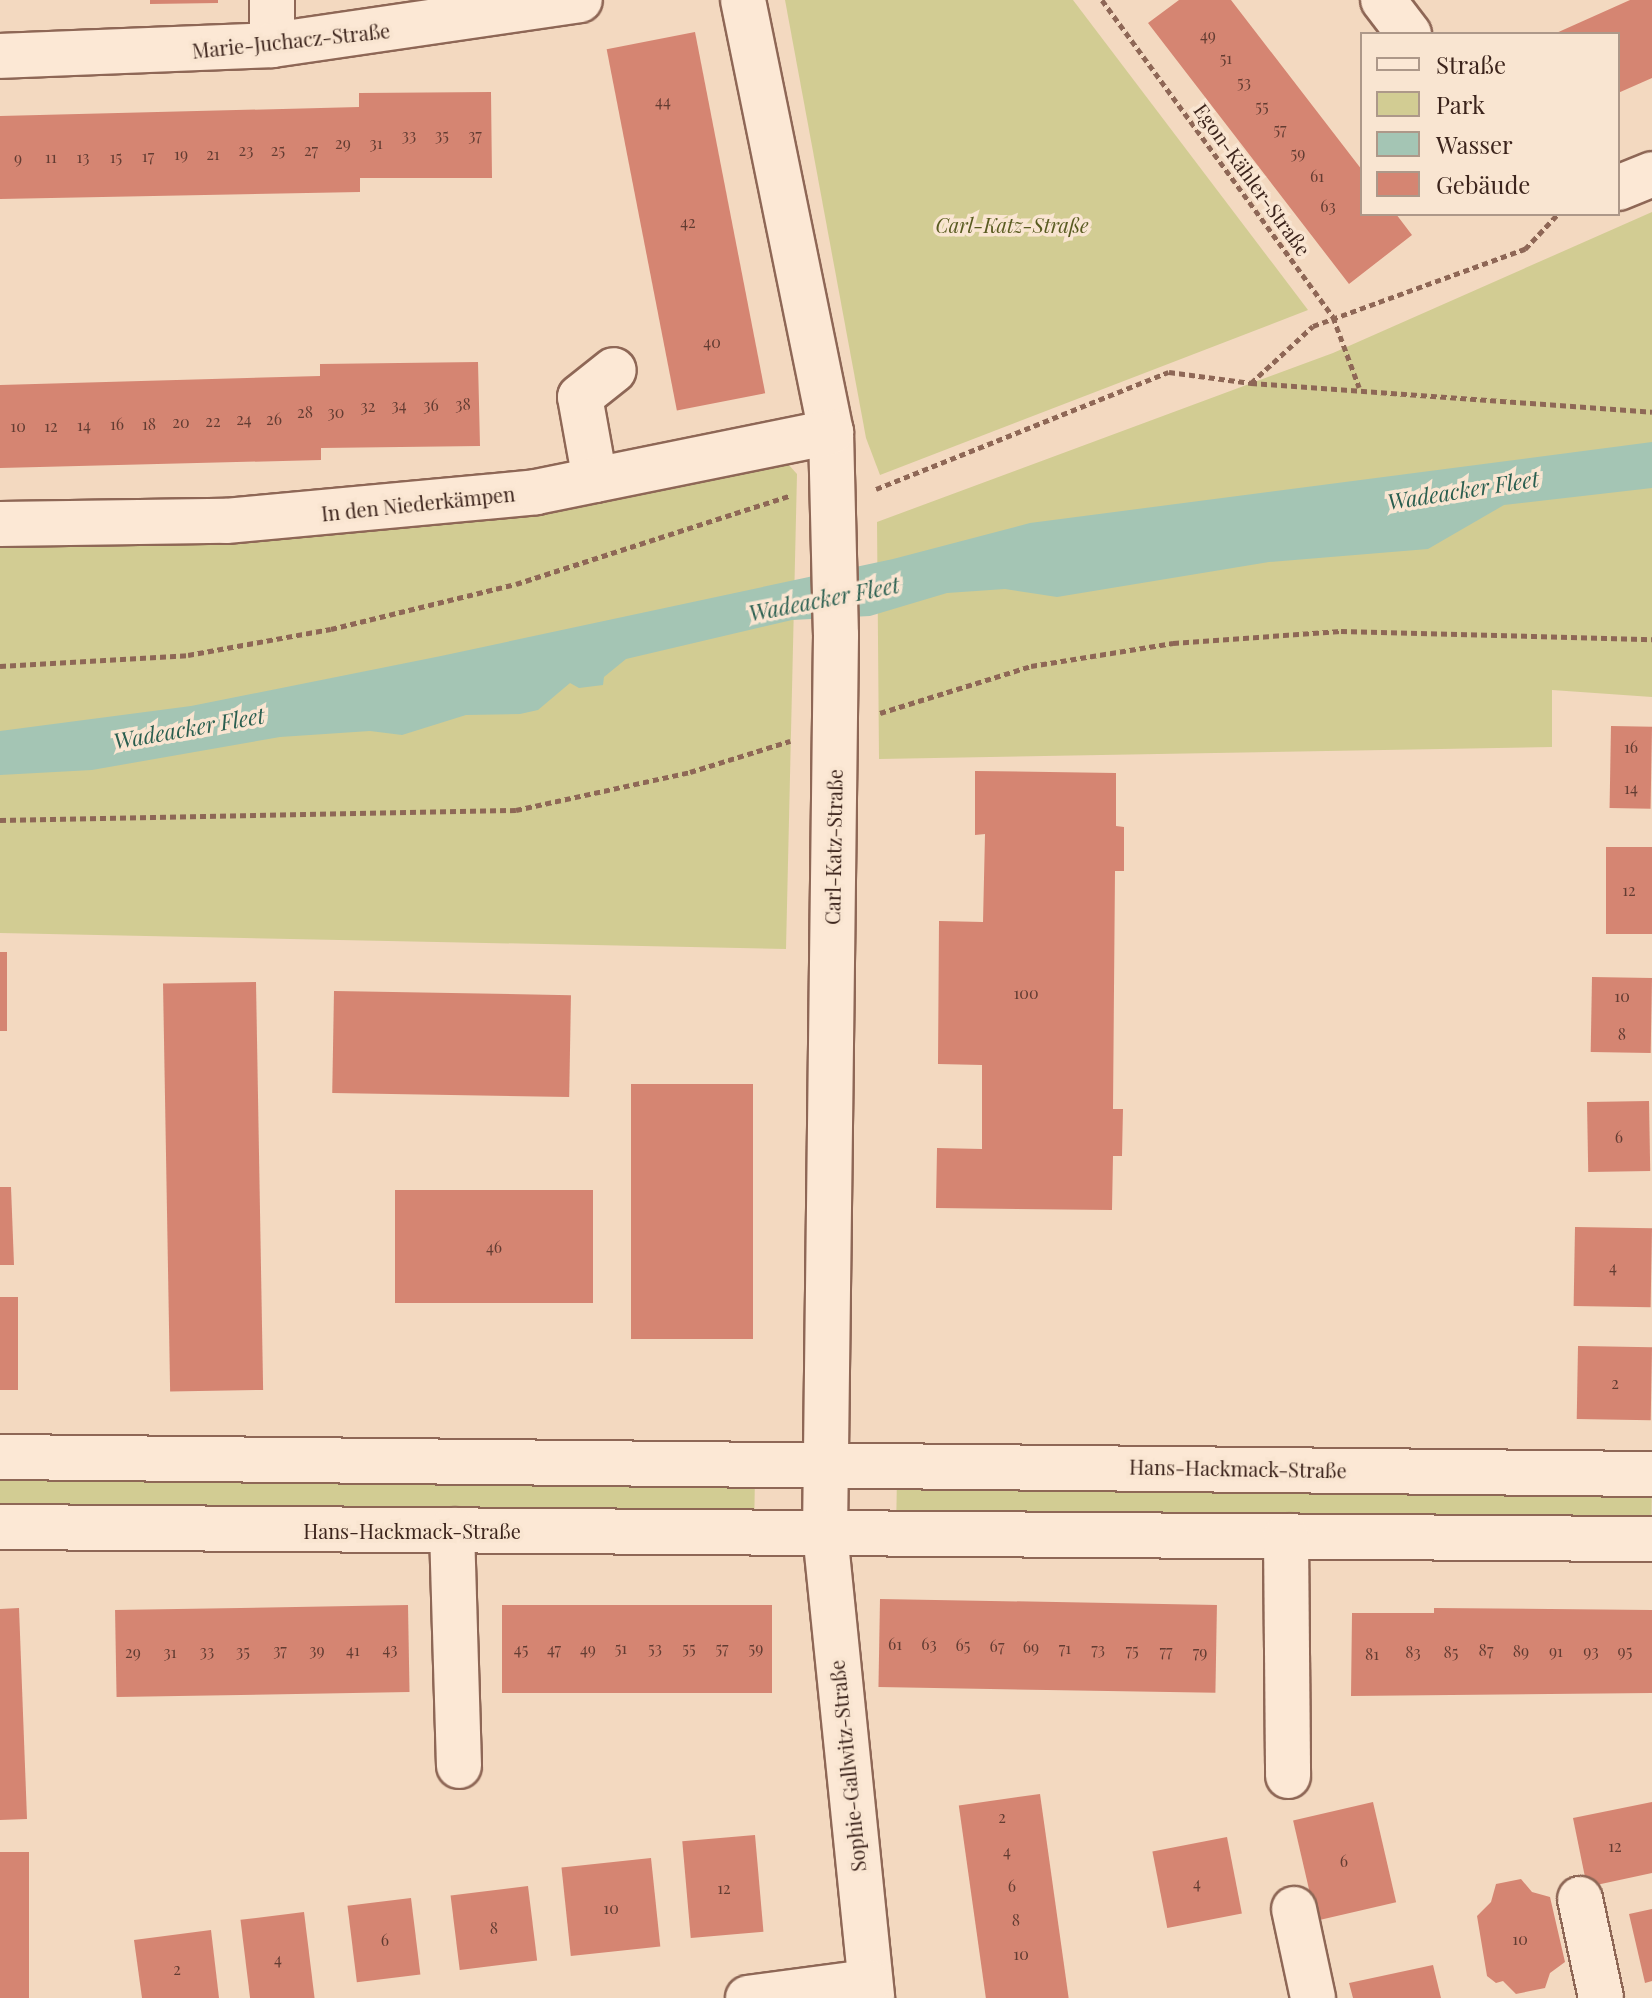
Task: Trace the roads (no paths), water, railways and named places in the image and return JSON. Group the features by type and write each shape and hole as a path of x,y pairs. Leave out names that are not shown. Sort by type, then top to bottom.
{"street":[{"path":"272,0 272,45"},
{"name":"Marie-Juchacz-Straße","path":"0,56 272,45 504,7 580,0"},
{"name":"Carl-Katz-Straße","path":"743,0 831,432 836,635 823,1462"},
{"path":"1383,0 1407,32"},
{"path":"1620,187 1652,174"},
{"path":"595,480 580,397 614,370"},
{"name":"In den Niederkämpen","path":"0,524 226,521 536,492 831,432"},
{"name":"Hans-Hackmack-Straße","path":"0,1457 823,1462 1652,1474"},
{"path":"823,1462 825,1533"},
{"name":"Hans-Hackmack-Straße","path":"0,1527 1652,1539"},
{"path":"452,1530 459,1766"},
{"name":"Sophie-Gallwitz-Straße","path":"825,1533 870,1990"},
{"path":"1286,1536 1288,1776"},
{"path":"1580,1899 1601,1998"},
{"path":"1294,1909 1313,1998"},
{"path":"748,1998 870,1990"}],"water":[{"name":"Wadeacker Fleet","path":"1652,442 1652,488 1504,505 1428,549 1269,562 1057,597 1005,589 947,593 870,616 792,620 626,659 604,677 603,685 579,688 570,683 538,710 520,714 466,715 402,735 370,731 280,737 92,770 0,775 0,731 191,706 441,656 893,559 1030,523"}]}
